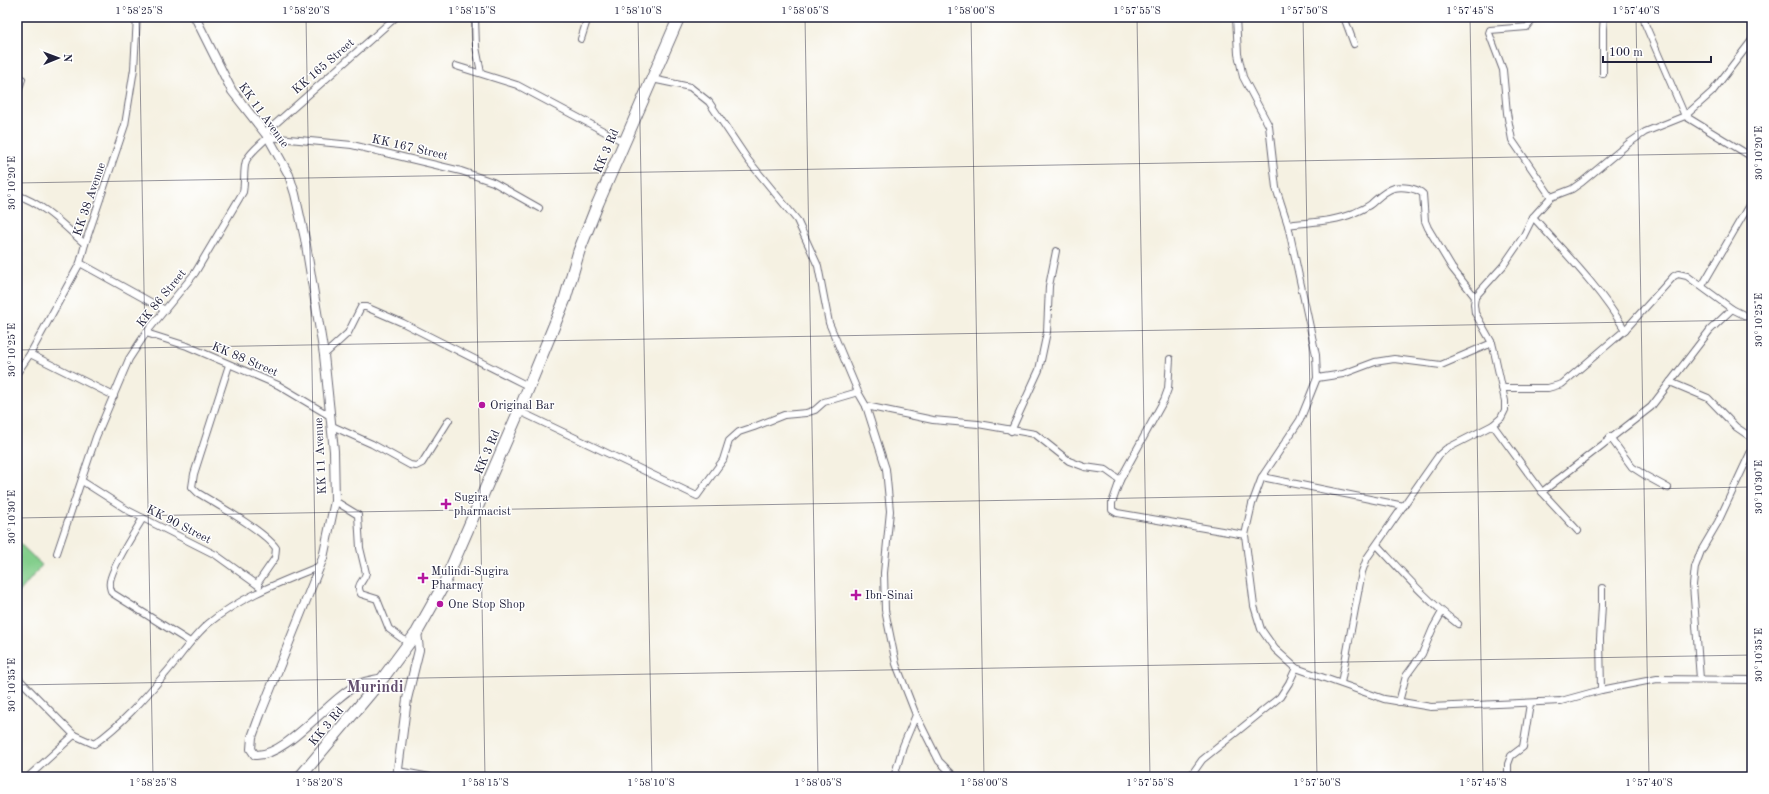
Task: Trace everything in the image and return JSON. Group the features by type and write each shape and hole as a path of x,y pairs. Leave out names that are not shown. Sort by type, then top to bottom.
{"highway":[{"name":"KK 3 Rd","path":"300,777 383,678 417,632 444,584 519,411 565,299 579,251 652,79 675,18"}],"main road":[{"name":"KK 11 Avenue","path":"195,17 232,91 266,135 285,166 295,194 324,355 334,451 335,501 328,539 320,566 260,715 252,737 251,749 255,755 263,755 272,752 308,725 345,692 359,683 383,678"},
{"path":"398,774 407,700 419,650 417,632"}],"street":[{"name":"KK 38 Avenue","path":"17,373 30,354 80,263 125,125 134,70 137,17"},
{"name":"KK 165 Street","path":"266,135 318,85 396,17"},
{"path":"475,17 476,47 481,73"},
{"path":"581,39 588,17"},
{"path":"1236,17 1238,54 1243,77 1269,126 1276,188 1288,225 1313,343 1317,378 1300,420 1262,477 1252,504 1245,535 1254,606 1261,629 1275,649 1296,668 1384,699 1431,707 1530,704 1561,701 1601,690 1657,679 1752,680"},
{"path":"1344,17 1354,44"},
{"path":"1535,17 1527,27 1490,30 1489,33 1503,70 1507,114 1512,140 1551,197"},
{"path":"1603,74 1604,17"},
{"path":"1644,17 1645,24 1685,116 1752,158"},
{"path":"1341,683 1362,572 1367,558 1439,455 1446,449 1493,426 1501,418 1505,410 1492,342 1475,313 1475,297 1503,266 1523,237 1533,217 1551,197 1572,189 1629,142 1644,132 1685,116 1712,92 1752,40"},
{"path":"456,66 517,85 624,142"},
{"path":"17,95 22,79"},
{"path":"652,79 690,87 709,102 748,160 797,220 818,266 829,323 858,392 866,406 882,451 886,469 890,511 884,573 885,610 896,664 916,715 940,761 955,777"},
{"name":"KK 167 Street","path":"266,135 352,145 461,170 503,187 539,208"},
{"name":"KK 86 Street","path":"57,553 96,437 129,359 146,333 195,273 239,200 245,183 246,161 248,156 266,135"},
{"path":"1288,225 1338,218 1353,213 1370,205 1381,195 1392,189 1400,187 1420,191 1423,194 1425,221 1428,228 1452,268 1475,297"},
{"path":"17,195 34,202 85,244"},
{"path":"1702,286 1752,200"},
{"path":"1533,217 1596,287 1611,306 1626,330"},
{"path":"1011,431 1039,370 1047,332 1049,286 1056,251"},
{"path":"80,263 165,310"},
{"path":"1502,388 1548,388 1562,384 1626,330 1674,276 1678,274 1687,276 1732,309 1752,319"},
{"path":"324,355 348,333 361,307 366,307 403,323 528,386"},
{"path":"1542,492 1610,437 1651,407 1710,330 1732,309"},
{"name":"KK 88 Street","path":"146,333 188,346 278,385 330,416"},
{"path":"1317,378 1343,374 1375,362 1394,358 1441,365 1492,342"},
{"path":"30,354 114,396"},
{"path":"1170,359 1168,389 1164,400 1120,480 1112,503 1112,510 1117,513 1245,535"},
{"path":"229,365 194,474 192,487 198,493 273,543 276,548 275,558 257,584"},
{"path":"1670,382 1708,398 1736,427 1752,438"},
{"path":"519,411 697,496 723,460 729,442 739,432 784,416 806,413 815,410 824,402 858,392"},
{"path":"866,406 933,420 978,424 1035,434 1069,461 1085,467 1106,470 1120,480"},
{"path":"332,426 372,444 410,465 416,466 422,463 449,420"},
{"path":"1493,426 1542,492 1578,532"},
{"path":"1610,437 1632,467 1668,488"},
{"path":"1700,679 1693,585 1695,567 1701,551 1718,522 1752,450"},
{"path":"1262,477 1404,506"},
{"name":"KK 90 Street","path":"82,481 114,502 216,555 264,588"},
{"path":"335,501 358,515 360,548 366,573 359,584 358,590 361,594 376,599 389,629 408,643"},
{"path":"143,518 114,570 110,581 112,593 190,642"},
{"path":"1377,545 1421,592 1442,612 1458,624"},
{"path":"17,677 74,735 94,744 108,734 124,719 160,680 190,642 209,622 235,604 264,588 320,566"},
{"path":"1601,690 1600,639 1602,588"},
{"path":"1399,702 1406,676 1422,654 1433,628 1442,612"},
{"path":"1190,777 1202,760 1280,697 1296,668"},
{"path":"17,688 22,683"},
{"path":"1508,777 1508,764 1511,756 1523,747 1530,704"},
{"path":"894,777 903,746 916,715"},
{"path":"28,777 74,735"},
{"path":"398,774 430,777"}],"green space":[{"path":"17,541 42,565 17,595"}],"place":[{"name":"Original Bar","path":"482,405"},
{"name":"Sugira pharmacist","path":"446,504"},
{"name":"Mulindi-Sugira Pharmacy","path":"423,578"},
{"name":"Ibn-Sinai","path":"856,595"},
{"name":"One Stop Shop","path":"440,604"}],"district":[{"name":"Murindi","path":"375,686"}]}
